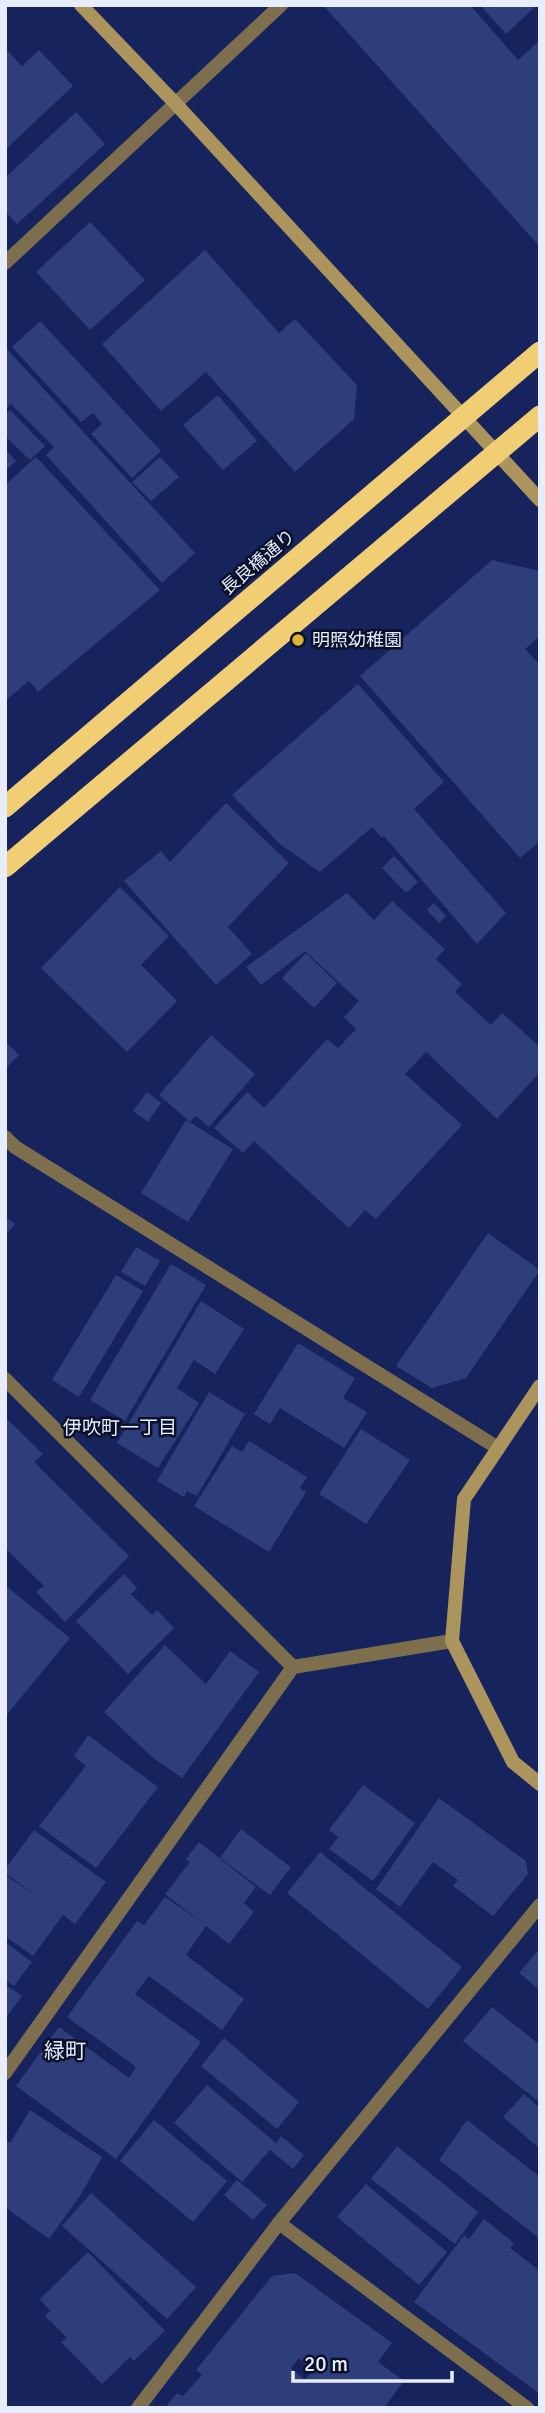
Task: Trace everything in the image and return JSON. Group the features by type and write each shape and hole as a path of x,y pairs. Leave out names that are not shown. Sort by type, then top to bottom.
{"highway":[{"name":"長良橋通り","path":"5,807 540,352"},
{"path":"5,867 540,416"}],"street":[{"path":"80,5 175,103 540,500"},
{"path":"5,263 281,5"},
{"path":"5,1136 27,1154 498,1448"},
{"path":"5,1379 293,1667"},
{"path":"540,1386 464,1499 452,1641 513,1762 540,1784"},
{"path":"5,2073 293,1667 452,1641"},
{"path":"138,2408 279,2222 540,1905"},
{"path":"279,2222 527,2408"}],"building":[{"path":"323,5 470,5 518,60 540,40 540,247"},
{"path":"480,5 537,5 506,34"},
{"path":"5,48 22,66 39,50 73,86 5,150"},
{"path":"76,112 105,144 17,224 5,211 5,178"},
{"path":"90,222 145,280 90,330 36,272"},
{"path":"205,250 279,333 295,319 357,385 354,419 295,472 206,372 161,411 102,344"},
{"path":"40,321 161,451 132,478 91,434 102,424 93,413 81,422 12,347"},
{"path":"5,347 195,553 162,583 46,455 54,447 11,404 5,410"},
{"path":"218,395 257,441 223,470 183,425"},
{"path":"10,410 45,446 30,460 5,436 5,415"},
{"path":"5,449 16,461 5,471"},
{"path":"36,457 160,590 38,692 29,681 5,701 5,485"},
{"path":"160,457 179,477 151,501 132,482"},
{"path":"492,560 540,571 540,636 525,649 540,665 540,841 520,858 360,676"},
{"path":"358,684 444,782 414,809 506,913 477,944 384,836 382,838 372,827 320,872 281,845 232,795"},
{"path":"226,803 289,863 228,927 252,954 216,985 124,881 161,851 170,862"},
{"path":"394,856 418,882 406,893 382,868"},
{"path":"120,887 169,936 141,965 177,1001 127,1052 41,968"},
{"path":"347,893 374,920 392,901 445,949 436,959 462,984 455,992 491,1025 502,1013 540,1047 540,1072 497,1119 426,1052 405,1074 462,1125 376,1219 365,1210 349,1228 254,1141 243,1153 214,1128 247,1092 264,1108 327,1039 338,1048 356,1029 344,1017 359,1001 305,951 261,985 246,967"},
{"path":"434,903 446,916 439,923 427,910"},
{"path":"306,953 337,983 314,1008 282,978"},
{"path":"211,1035 255,1074 209,1127 196,1116 190,1122 159,1095"},
{"path":"5,1041 19,1055 5,1069"},
{"path":"147,1092 161,1103 148,1122 133,1111"},
{"path":"186,1120 233,1149 188,1222 141,1193"},
{"path":"5,1216 15,1224 5,1236"},
{"path":"488,1233 540,1270 466,1378 432,1388 396,1366"},
{"path":"136,1247 160,1261 145,1286 121,1272"},
{"path":"171,1264 206,1285 125,1421 90,1400"},
{"path":"116,1275 143,1291 79,1397 52,1380"},
{"path":"201,1301 244,1329 215,1374 194,1360 177,1388 199,1403 158,1468 117,1443"},
{"path":"298,1343 355,1378 343,1398 367,1412 344,1448 280,1408 270,1424 254,1414"},
{"path":"209,1392 245,1414 197,1496 187,1491 184,1497 157,1481"},
{"path":"5,1417 43,1454 34,1462 129,1556 65,1622 36,1592 44,1586 5,1548"},
{"path":"361,1429 410,1460 366,1524 319,1494"},
{"path":"249,1441 307,1477 300,1488 306,1492 269,1552 194,1506 232,1446 242,1452"},
{"path":"124,1574 137,1588 131,1594 152,1615 157,1610 174,1628 128,1674 76,1621"},
{"path":"5,1585 70,1638 5,1717"},
{"path":"165,1645 206,1684 230,1651 259,1672 182,1778 152,1757 104,1712"},
{"path":"88,1735 158,1787 96,1868 39,1826 86,1766 74,1756"},
{"path":"363,1785 415,1823 373,1881 329,1849 338,1837 329,1830"},
{"path":"439,1798 526,1861 528,1874 493,1916 453,1886 458,1880 433,1862 400,1907 376,1889"},
{"path":"241,1829 291,1867 270,1895 220,1858"},
{"path":"34,1830 106,1882 75,1924 63,1915 33,1956 5,1936 5,1875 35,1895 5,1873 5,1869"},
{"path":"199,1842 256,1887 244,1903 254,1912 229,1944 206,1926 186,1955 244,1999 222,2030 149,1976 135,1994 201,2042 116,2159 16,2086 59,2027 129,2078 136,2067 67,2017 137,1921 144,1925 165,1897 200,1921 165,1894 190,1862 186,1859"},
{"path":"320,1852 462,1967 428,2009 287,1893"},
{"path":"5,1942 32,1962 14,1986 5,1980"},
{"path":"540,1948 540,1990 519,1973"},
{"path":"5,1984 22,1996 5,2019"},
{"path":"492,2007 540,2045 540,2103 463,2041"},
{"path":"224,2038 299,2102 277,2129 201,2066"},
{"path":"207,2085 276,2143 281,2136 304,2155 293,2169 270,2150 242,2182 174,2123"},
{"path":"524,2094 540,2108 540,2149 503,2117"},
{"path":"30,2110 102,2157 80,2196 49,2239 5,2207 5,2140 10,2143"},
{"path":"154,2120 227,2181 193,2222 120,2161"},
{"path":"467,2120 540,2177 540,2239 439,2160"},
{"path":"397,2146 478,2212 455,2244 371,2179"},
{"path":"237,2180 267,2205 253,2220 224,2195"},
{"path":"366,2184 447,2252 419,2285 337,2217"},
{"path":"91,2193 196,2287 167,2319 62,2226"},
{"path":"484,2219 514,2243 510,2248 540,2271 540,2394 414,2302 464,2235 469,2239"},
{"path":"88,2252 165,2331 134,2361 130,2357 102,2384 61,2342 67,2338 45,2316 50,2311 40,2299"},
{"path":"295,2273 392,2343 378,2362 404,2381 386,2405 389,2408 165,2408 177,2393 183,2396 202,2375 196,2370 272,2276","holes":["299,2358 312,2371 305,2380 291,2368"]}],"place":[{"name":"明照幼稚園","path":"298,640"}],"district":[{"name":"伊吹町一丁目","path":"120,1427"},
{"name":"緑町","path":"65,2051"}]}
